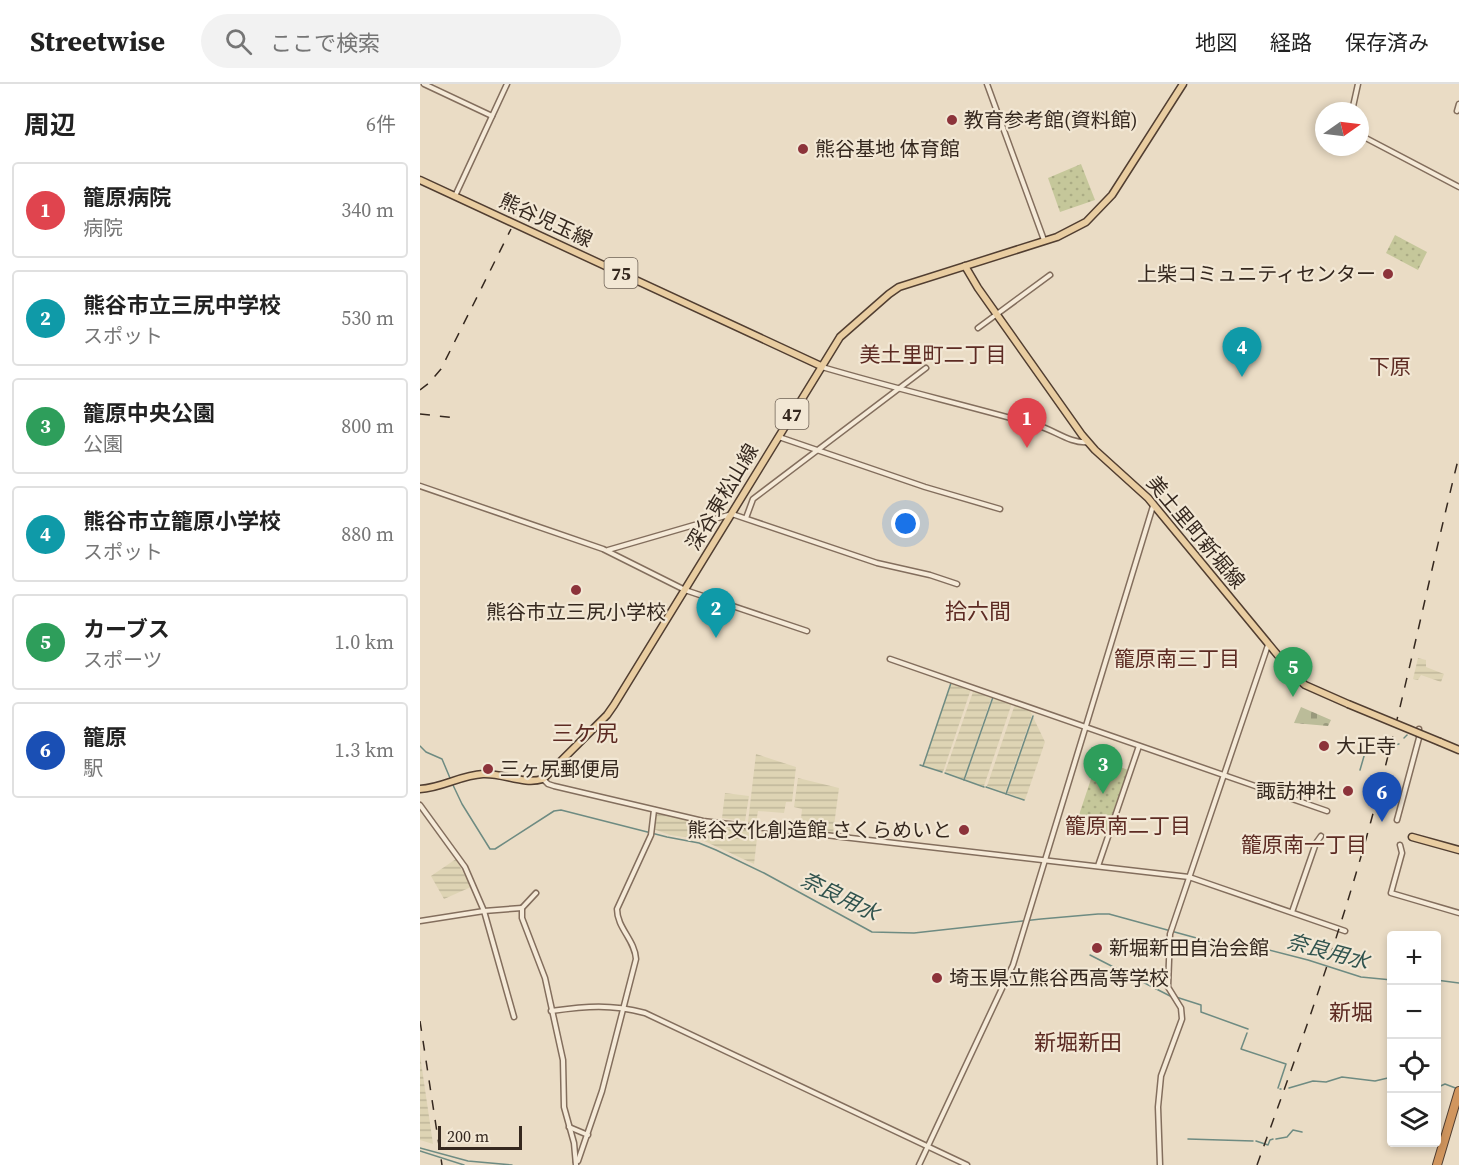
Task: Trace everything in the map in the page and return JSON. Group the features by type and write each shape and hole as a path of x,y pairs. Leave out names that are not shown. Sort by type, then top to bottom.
{"highway":[{"path":"1437,1165 1459,1091"}],"main road":[{"name":"深谷東松山線","path":"543,779 607,715 840,337 889,294 904,285 1073,230 1086,222 1103,207 1117,188 1183,84"},
{"name":"熊谷児玉線","path":"420,180 821,366"},
{"name":"美土里町新堀線","path":"965,266 1088,442 1135,484 1295,676 1305,685 1459,750"},
{"path":"421,790 471,775 485,774 532,782 543,779"},
{"path":"1412,837 1459,850"}],"street":[{"path":"424,84 492,116"},
{"path":"455,196 507,84"},
{"path":"987,84 1044,240"},
{"path":"1354,102 1358,84"},
{"path":"1457,111 1459,104"},
{"path":"1369,140 1459,187"},
{"path":"978,328 1050,275"},
{"path":"821,366 1039,426 1077,442 1088,442"},
{"path":"746,518 753,499 926,368"},
{"path":"778,437 925,488 1000,509"},
{"path":"420,486 607,551 685,590 807,631"},
{"path":"919,1165 1013,965 1153,505"},
{"path":"607,551 732,514 877,563 931,575 957,584"},
{"path":"1160,1165 1158,1107 1161,1076 1182,1019 1181,1008 1168,987 1168,943 1268,645"},
{"path":"890,659 1327,811"},
{"path":"1397,820 1419,738 1419,729"},
{"path":"1098,866 1138,746"},
{"path":"543,779 554,786 703,821 1189,877 1345,931"},
{"path":"420,805 465,867 484,911 514,1017"},
{"path":"576,1163 602,1091 636,954 618,921 617,909 651,833 654,810"},
{"path":"1292,912 1316,843 1321,836"},
{"path":"1400,846 1402,853 1391,893 1459,913"},
{"path":"420,921 484,911 522,908 536,893"},
{"path":"522,908 522,918 545,978 563,1060 563,1099 574,1143 576,1163"},
{"path":"551,1011 587,1005 624,1007 645,1013 967,1165"},
{"path":"569,1127 588,1135"}],"shaded area":[{"path":"1418,658 1426,660 1426,667 1444,674 1441,682 1421,675 1418,680 1413,679"},
{"path":"951,683 971,689 943,772 923,765"},
{"path":"974,689 992,696 964,779 945,772"},
{"path":"994,696 1012,703 984,786 965,780"},
{"path":"1015,704 1030,709 1032,715 1005,793 987,786"},
{"path":"1033,717 1045,742 1025,800 1007,793"},
{"path":"756,754 796,767 792,802 786,802 784,813 758,811 756,823 748,822"},
{"path":"798,778 839,788 833,833 800,829 802,809 794,807"},
{"path":"725,793 749,796 745,821 722,818"},
{"path":"655,813 702,823 700,839 670,835 653,829"},
{"path":"704,823 758,830 754,864 702,840"},
{"path":"456,859 471,887 444,899 431,876"},
{"path":"420,1055 433,1144 420,1140"}],"green space":[{"path":"1081,164 1095,200 1060,212 1048,178"},
{"path":"1395,235 1427,252 1418,270 1386,253"},
{"path":"1301,707 1331,720 1328,726 1294,723"},
{"path":"1098,758 1128,770 1107,829 1078,818"}],"waterway":[{"path":"923,766 951,683"},
{"path":"964,780 993,697"},
{"path":"1006,794 1033,716"},
{"path":"1404,738 1407,735"},
{"path":"1360,770 1369,739"},
{"path":"1394,745 1399,744"},
{"name":"奈良用水","path":"420,746 426,752 442,759 450,778"},
{"path":"920,765 942,772"},
{"path":"945,773 984,787"},
{"name":"奈良用水","path":"452,783 462,804 490,849 495,849 554,811 561,810 699,843 764,873 872,932 914,933 1109,914 1222,945 1242,943 1361,977 1387,980"},
{"path":"986,787 1024,800"},
{"path":"1090,955 1172,997"},
{"name":"奈良用水","path":"1441,981 1459,983"},
{"path":"1176,997 1201,1005 1201,1012 1248,1029"},
{"path":"1247,1033 1241,1049 1286,1064 1278,1088"},
{"path":"1289,1088 1313,1081 1326,1082 1342,1077 1375,1081 1387,1078"},
{"path":"1441,1086 1445,1084 1458,1089"},
{"path":"1276,1139 1287,1137 1293,1130 1302,1132"},
{"path":"1188,1139 1253,1141"},
{"path":"1256,1141 1268,1145 1273,1139"},
{"path":"420,1148 468,1161 512,1165"},
{"path":"420,1151 464,1165"}],"railway":[{"path":"420,390 441,369 511,229"},
{"path":"420,414 456,418"},
{"path":"1257,1165 1288,1080 1359,865 1394,730 1459,456"},
{"path":"420,1021 442,1165"}],"place":[{"name":"教育参考館(資料館)","path":"952,120"},
{"name":"熊谷基地 体育館","path":"803,149"},
{"name":"上柴コミュニティセンター","path":"1388,274"},
{"name":"熊谷市立籠原小学校","path":"1242,377"},
{"name":"籠原病院","path":"1027,448"},
{"name":"熊谷市立三尻小学校","path":"576,590"},
{"name":"熊谷市立三尻中学校","path":"716,638"},
{"name":"カーブス","path":"1293,697"},
{"name":"大正寺","path":"1324,746"},
{"name":"三ヶ尻郵便局","path":"488,769"},
{"name":"諏訪神社","path":"1348,791"},
{"name":"籠原中央公園","path":"1103,794"},
{"name":"籠原","path":"1382,822"},
{"name":"熊谷文化創造館 さくらめいと","path":"964,830"},
{"name":"新堀新田自治会館","path":"1097,948"},
{"name":"埼玉県立熊谷西高等学校","path":"937,978"}],"district":[{"name":"美土里町二丁目","path":"933,354"},
{"name":"下原","path":"1390,366"},
{"name":"拾六間","path":"978,611"},
{"name":"籠原南三丁目","path":"1177,658"},
{"name":"三ケ尻","path":"585,733"},
{"name":"籠原南二丁目","path":"1128,825"},
{"name":"籠原南一丁目","path":"1304,844"},
{"name":"新堀","path":"1351,1012"},
{"name":"新堀新田","path":"1078,1042"}]}
